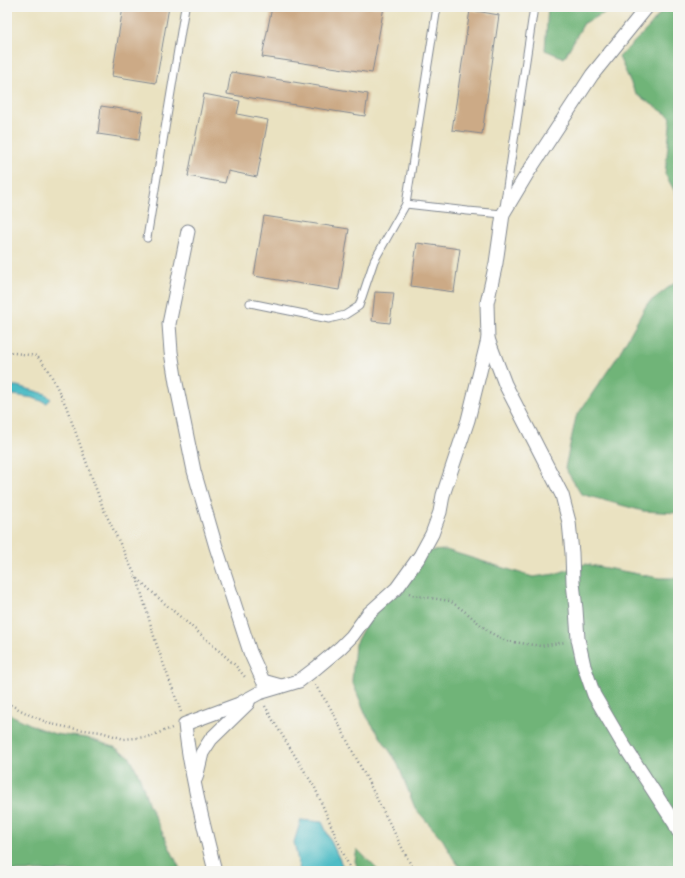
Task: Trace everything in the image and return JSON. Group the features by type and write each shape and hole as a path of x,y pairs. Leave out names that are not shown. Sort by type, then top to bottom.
{"street":[{"path":"215,871 195,783 185,724 239,704 259,693 299,681 340,648 352,636 368,614 397,588 420,556 432,534 440,512 443,495 468,420 488,340 487,303 496,263 503,214 592,75 647,7"},
{"path":"188,231 169,324 171,352 176,383 194,471 216,547 250,652 263,681 280,686"},
{"path":"488,340 505,384 562,495 569,522 578,639 584,666 594,695 678,831"},
{"path":"195,783 202,753 211,739 259,693"}],"lane":[{"path":"147,238 185,7"},
{"path":"250,303 329,318 345,315 359,306 374,261 406,204 437,7"},
{"path":"406,204 503,214 534,7"}],"path":[{"path":"7,352 37,356 49,371 66,406 103,508 136,577 156,643 185,724 147,737 124,739 101,732 51,724 7,703"},
{"path":"136,577 234,665 259,693 274,722 315,788 351,871"},
{"path":"397,588 418,596 450,601 468,613 489,632 506,640 541,646 578,639"},
{"path":"308,674 330,707 414,871"}],"green space":[{"path":"548,7 617,7 584,23 564,58 545,50"},
{"path":"665,7 678,7 678,197 665,174 671,117 636,94 619,57 650,26"},
{"path":"677,281 678,513 643,511 581,494 565,468 576,417 616,359 647,304"},
{"path":"446,550 533,577 555,574 585,564 659,578 678,578 678,871 463,871 453,858 443,840 415,808 397,762 367,717 352,681 355,644 368,619 429,551"},
{"path":"7,713 38,728 55,734 87,738 114,747 129,756 139,775 149,805 181,871 7,871"},
{"path":"357,849 379,871 359,871 355,861"}],"water":[{"path":"7,386 17,386 46,394 51,399 47,403 33,398 7,394"},
{"path":"301,820 322,822 345,871 300,871 294,842"}],"building":[{"path":"123,7 169,7 156,83 112,76"},
{"path":"272,7 384,7 372,73 262,57"},
{"path":"470,10 499,15 482,134 452,130"},
{"path":"231,72 368,94 365,116 227,94"},
{"path":"204,94 240,101 237,114 268,120 257,177 228,171 225,183 188,176"},
{"path":"101,106 143,112 139,140 98,134"},
{"path":"264,216 349,229 339,290 254,276"},
{"path":"417,243 460,249 454,292 411,286"},
{"path":"375,292 394,293 390,323 372,321"}]}
